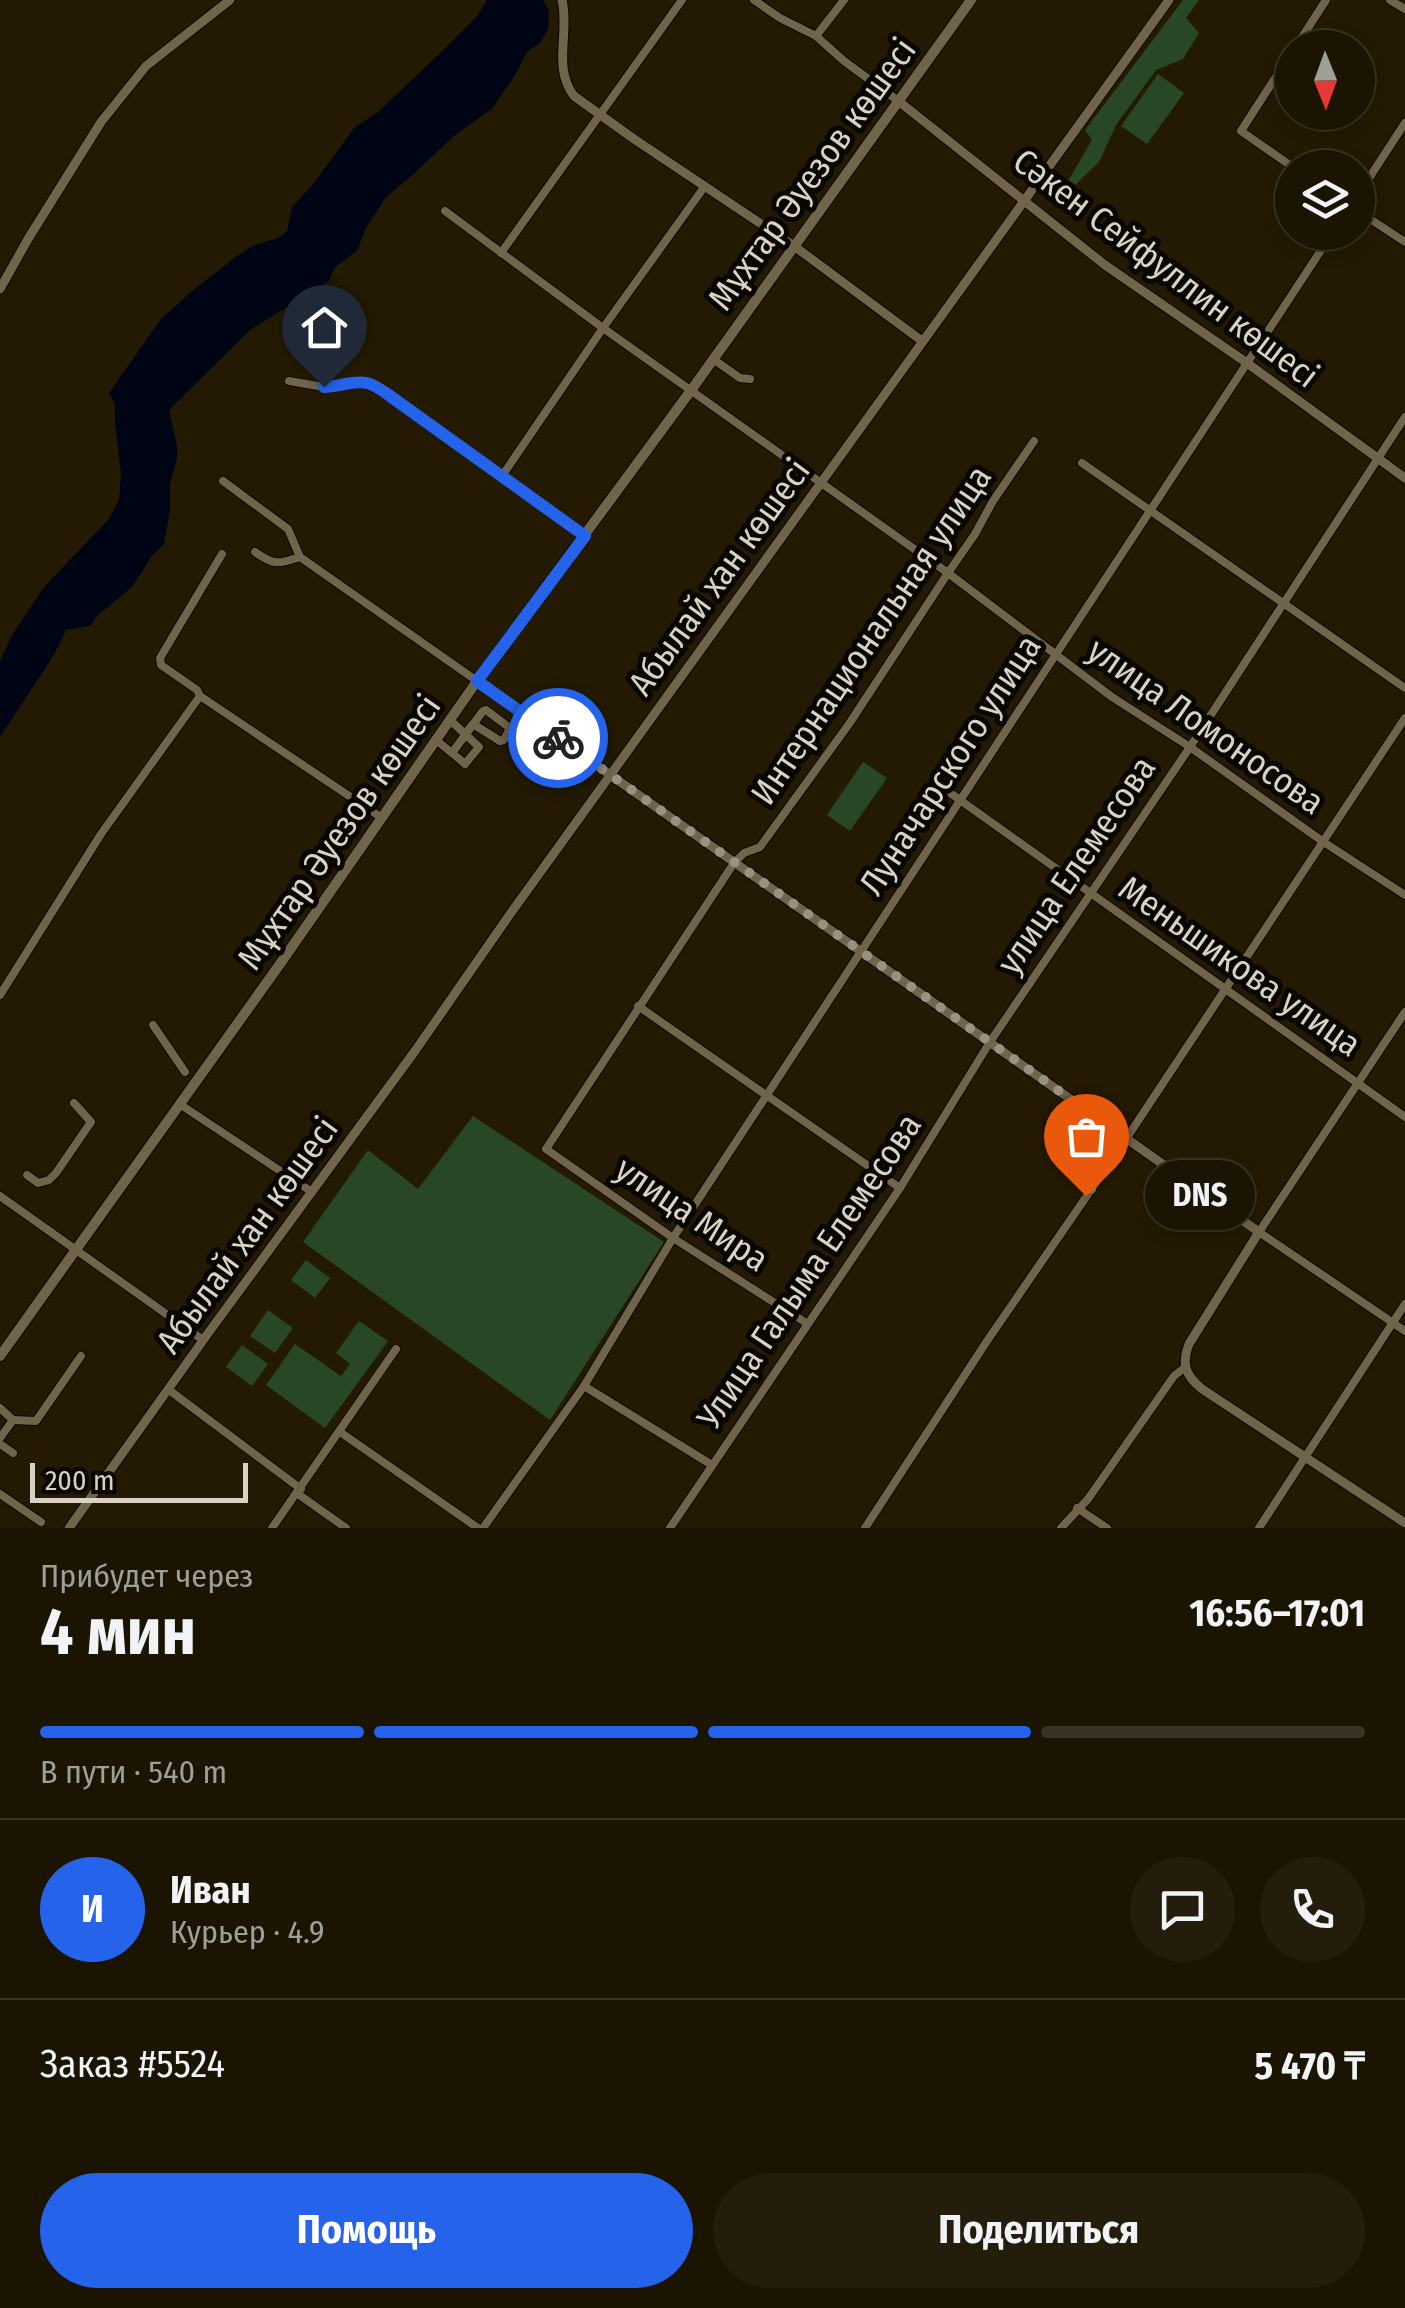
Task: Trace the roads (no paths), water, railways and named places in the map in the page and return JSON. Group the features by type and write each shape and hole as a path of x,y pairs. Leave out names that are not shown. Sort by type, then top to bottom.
{"main road":[{"name":"Мұхтар Әуезов көшесі","path":"0,1356 477,681 971,0"}],"street":[{"path":"0,289 102,122 146,66 230,0"},
{"path":"562,0 566,27 563,77 574,96 794,246 922,341"},
{"path":"501,253 682,0"},
{"path":"754,0 816,36 897,100"},
{"path":"816,36 844,0"},
{"name":"Абылай хан көшесі","path":"70,1528 1169,0"},
{"path":"1307,30 1326,0"},
{"path":"1390,0 1405,9"},
{"path":"1275,79 1241,131 1275,155"},
{"name":"Сәкен Сейфуллин көшесі","path":"897,100 1106,265 1405,478"},
{"path":"1375,170 1405,123"},
{"path":"502,476 705,186"},
{"name":"улица Ломоносова","path":"444,211 948,573 1112,697 1405,894"},
{"path":"1375,222 1405,242"},
{"name":"Луначарского улица","path":"480,1528 584,1386 673,1238 1321,250"},
{"path":"713,359 740,378 750,379"},
{"path":"289,381 324,387 370,384 585,536"},
{"name":"улица Елемесова","path":"990,1042 1190,747 1405,417"},
{"name":"Интернациональная улица","path":"546,1149 734,863 760,847 849,724 1034,442"},
{"path":"1082,463 1405,688"},
{"path":"223,481 288,528 300,557 860,953 1405,1331"},
{"path":"255,552 278,564 300,557"},
{"path":"222,554 160,658 161,665 200,696 382,818"},
{"path":"0,995 102,834 200,696"},
{"path":"452,753 465,734 483,711 510,728 500,741 473,724"},
{"path":"865,1528 986,1341 1405,718"},
{"path":"436,740 466,764 479,747 450,720"},
{"name":"Меньшикова улица","path":"946,790 1405,1117"},
{"path":"638,1006 900,1188"},
{"path":"1405,1012 1188,1344 1184,1368 1202,1389 1405,1523"},
{"path":"153,1025 185,1072"},
{"name":"Улица Галыма Елемесова","path":"670,1528 900,1188 990,1042"},
{"path":"27,1175 38,1183 50,1180 91,1122 74,1103"},
{"path":"181,1105 312,1192"},
{"name":"улица Мира","path":"546,1149 673,1238 808,1324"},
{"path":"0,1196 204,1340"},
{"path":"1259,1528 1405,1304"},
{"path":"272,1528 396,1350"},
{"path":"0,1408 13,1420 36,1421 81,1356"},
{"path":"1061,1528 1088,1499 1174,1376 1184,1368"},
{"path":"584,1386 712,1465"},
{"path":"169,1390 346,1528"},
{"path":"13,1420 0,1441 13,1453"},
{"path":"340,1432 480,1528"},
{"path":"0,1494 41,1522"},
{"path":"1088,1499 1088,1516"},
{"path":"1077,1508 1107,1528"}],"water":[{"path":"487,0 543,0 549,10 548,29 540,43 527,52 492,109 455,135 386,197 357,251 335,267 329,281 250,330 169,410 177,458 170,484 164,544 132,587 90,626 66,630 0,737 0,661 12,635 44,587 109,519 119,500 121,474 115,404 109,393 161,319 237,256 287,231 292,207 354,128 378,112 438,55 478,15"}],"place":[{"name":"DNS","path":"1086,1196"}]}
